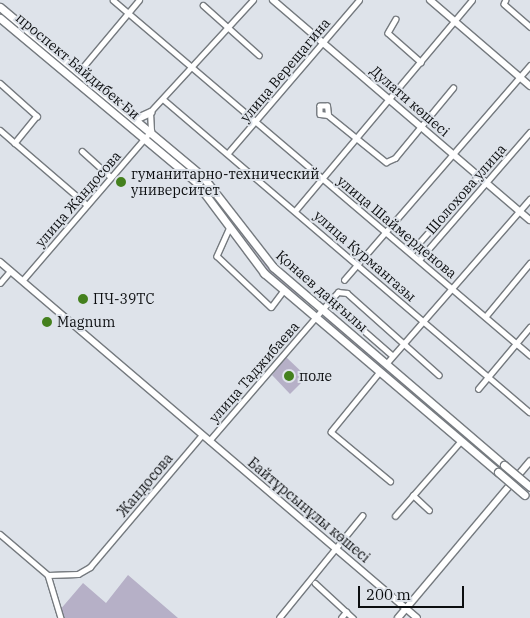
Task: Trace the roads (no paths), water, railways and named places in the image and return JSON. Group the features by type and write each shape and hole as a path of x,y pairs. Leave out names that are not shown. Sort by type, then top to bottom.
{"main road":[{"name":"Дулати көшесі","path":"273,0 530,220"},
{"path":"430,0 530,86"},
{"name":"Қонаев даңғылы","path":"0,7 203,176 273,267 530,487"},
{"name":"проспект Байдибек Би","path":"0,18 142,135"},
{"path":"135,119 150,112"},
{"name":"Қонаев даңғылы","path":"142,135 196,182 264,273 527,498"},
{"path":"0,262 202,436"},
{"name":"Байтұрсынұлы көшесі","path":"202,436 417,618"},
{"path":"398,618 530,461"}],"street":[{"name":"улица Шаймерденова","path":"113,0 258,121 321,178 387,231 530,354"},
{"path":"78,73 139,0"},
{"path":"150,131 150,112 226,26 253,0"},
{"name":"улица Верещагина","path":"228,153 258,121 358,0"},
{"path":"295,211 472,0"},
{"path":"506,0 504,4 530,27"},
{"path":"203,5 259,55"},
{"path":"396,19 388,33 421,62"},
{"path":"344,280 454,156 530,65"},
{"path":"0,83 36,116 15,143"},
{"path":"328,115 386,162 422,128 453,88"},
{"name":"улица Курмангазы","path":"163,99 530,412"},
{"path":"0,130 87,205"},
{"name":"улица Жандосова","path":"22,281 111,177 142,135 150,131"},
{"name":"Шолохова улица","path":"419,260 530,132"},
{"path":"82,151 111,177"},
{"name":"Шолохова улица","path":"411,252 478,176"},
{"path":"386,364 422,320 530,199"},
{"path":"230,227 216,256 271,307 284,290"},
{"path":"486,316 530,263"},
{"path":"0,283 10,271"},
{"path":"392,355 330,301 338,292 347,293 439,375"},
{"name":"улица Таджибаева","path":"209,441 330,301"},
{"path":"478,389 530,327"},
{"path":"380,372 331,432 390,480"},
{"name":"Жандосова","path":"48,575 78,574 106,550 202,436"},
{"path":"395,516 461,441"},
{"path":"413,496 430,510"},
{"path":"279,618 362,516"},
{"path":"0,534 48,575 61,618"},
{"path":"315,583 353,618"},
{"path":"341,618 346,612"}],"place":[{"name":"гуманитарно-технический университет","path":"121,182"},
{"name":"ПЧ-39ТС","path":"83,299"},
{"name":"Magnum","path":"47,322"},
{"name":"поле","path":"289,376"}]}
